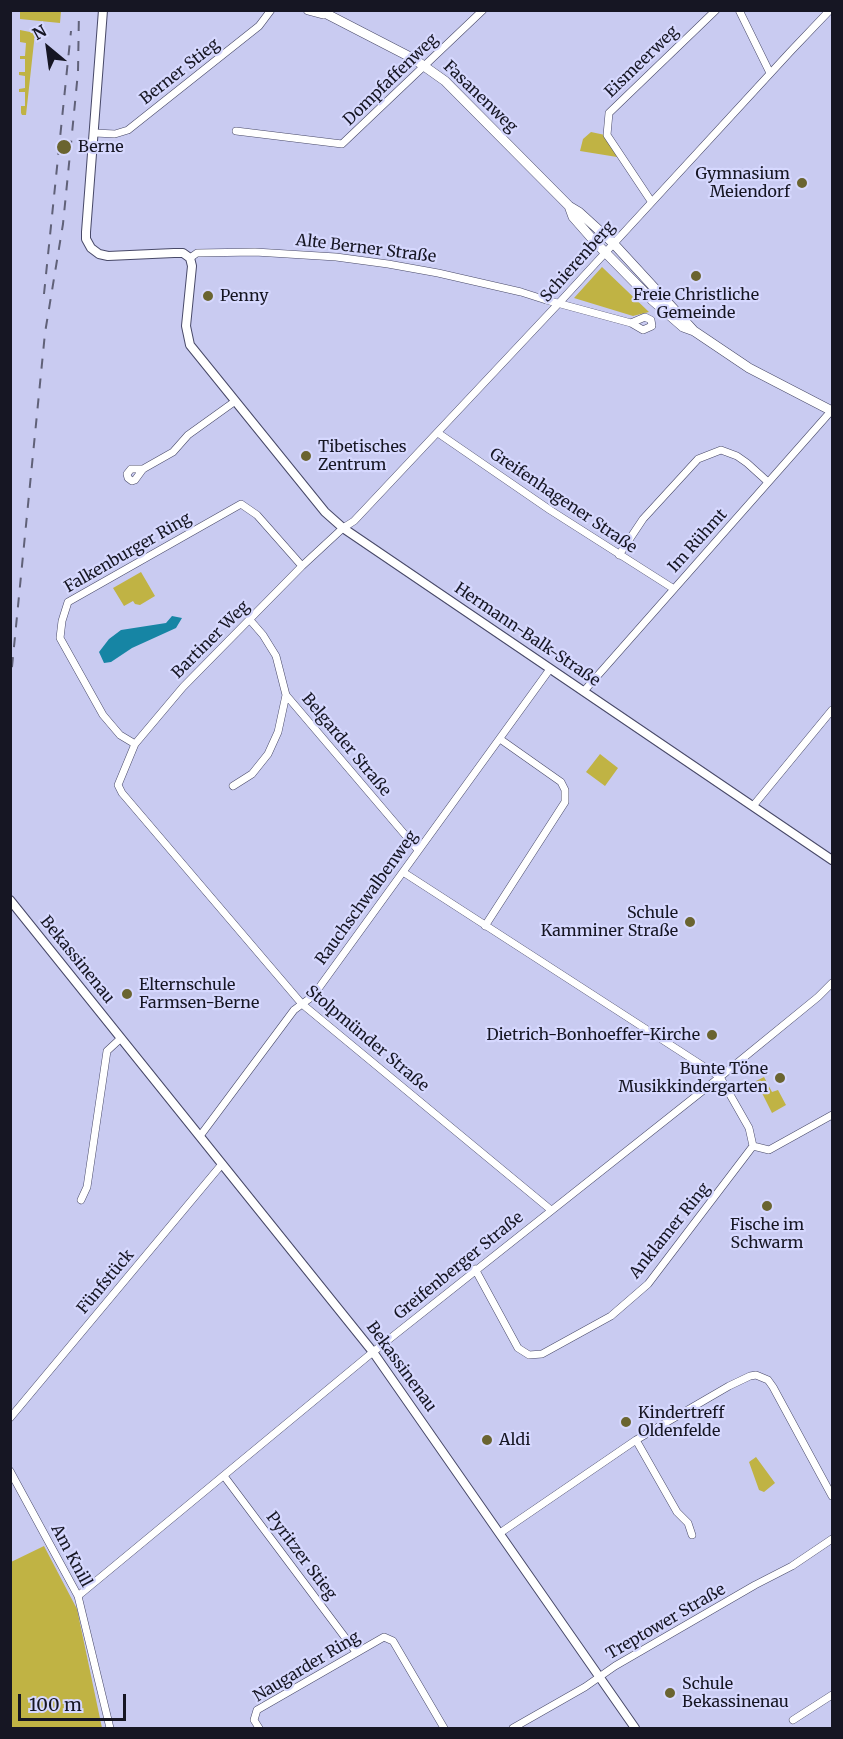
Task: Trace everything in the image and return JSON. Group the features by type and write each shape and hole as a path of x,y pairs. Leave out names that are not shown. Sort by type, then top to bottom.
{"main road":[{"name":"Fasanenweg","path":"308,10 321,12 402,52 445,81 569,206 581,226 605,252 664,304"},
{"name":"Fasanenweg","path":"569,206 579,212 613,243 664,304"},
{"path":"664,304 694,331 749,368 832,410"}],"street":[{"path":"95,133 103,10"},
{"name":"Berner Stieg","path":"95,133 115,134 128,130 260,26 271,10"},
{"name":"Dompfaffenweg","path":"236,131 342,144 483,10"},
{"name":"Eismeerweg","path":"651,201 607,135 609,113 716,10"},
{"path":"738,10 770,73"},
{"name":"Schierenberg","path":"343,528 354,521 438,433 830,10"},
{"name":"Alte Berner Straße","path":"95,133 86,232 89,244 95,252 108,256 183,253 190,258 197,252 336,256 438,273 521,292 632,322"},
{"name":"Hermann-Balk-Straße","path":"190,258 192,266 187,337 194,352 325,512 343,528 832,860"},
{"path":"143,469 173,452 188,435 234,402"},
{"name":"Im Rühmt","path":"584,691 832,410"},
{"name":"Greifenhagener Straße","path":"438,433 619,555 674,589"},
{"path":"619,555 643,519 698,459 721,450 749,464 768,482"},
{"name":"Falkenburger Ring","path":"135,744 120,735 103,716 60,638 68,602 241,504 256,515 302,566"},
{"name":"Bartiner Weg","path":"118,785 135,744 183,687 302,566 343,528"},
{"name":"Belgarder Straße","path":"250,620 276,656 286,695 417,850"},
{"name":"Rauchschwalbenweg","path":"200,1136 294,1010 313,996 550,669"},
{"path":"233,786 252,774 268,754 278,732 286,695"},
{"path":"753,806 832,710"},
{"path":"485,926 565,802 566,790 561,782 500,739"},
{"name":"Stolpmünder Straße","path":"118,785 122,793 302,1004 551,1210"},
{"path":"403,872 720,1077 749,1128 753,1146 769,1150 832,1116"},
{"name":"Bekassinenau","path":"10,900 373,1352 635,1728"},
{"name":"Greifenberger Straße","path":"78,1596 475,1269 720,1077 832,983"},
{"path":"81,1200 87,1187 108,1051 120,1039"},
{"name":"Anklamer Ring","path":"475,1269 518,1348 529,1355 542,1354 611,1316 648,1284 753,1146"},
{"name":"Fünfstück","path":"10,1418 222,1164"},
{"path":"500,1533 636,1440 744,1378 756,1375 763,1377 773,1387 832,1496"},
{"path":"636,1440 677,1512 688,1523 692,1534"},
{"name":"Am Knill","path":"10,1472 78,1596 110,1728"},
{"name":"Pyritzer Stieg","path":"224,1476 356,1652"},
{"name":"Treptower Straße","path":"513,1728 615,1666 755,1585 791,1567 832,1539"},
{"name":"Naugarder Ring","path":"259,1728 254,1720 257,1710 384,1637 393,1641 444,1728"},
{"path":"793,1720 832,1695"}],"shaded area":[{"path":"20,11 61,11 60,23 20,19"},
{"path":"20,30 35,33 26,115 21,113 21,106 25,106 25,92 19,92 19,89 25,88 25,76 19,75 19,72 25,72 25,59 20,59 20,56 25,56 26,43 20,42"},
{"path":"591,132 605,135 617,157 580,151 583,139"},
{"path":"602,267 649,312 633,316 574,298"},
{"path":"141,572 155,596 140,605 133,601 124,606 113,588"},
{"path":"600,754 618,768 605,786 586,772"},
{"path":"764,1077 772,1092 778,1090 786,1105 772,1113 756,1081"},
{"path":"756,1457 775,1483 764,1492 759,1490 749,1462"},
{"path":"44,1546 77,1609 102,1728 11,1728 11,1562"}],"water":[{"path":"172,616 182,618 176,628 132,648 111,662 104,663 99,652 109,639 121,630 166,623"}],"railway":[{"path":"10,687 45,333 63,224 78,72 79,10"},
{"path":"44,294 71,31"}],"place":[{"name":"Berne","path":"64,147"},
{"name":"Gymnasium Meiendorf","path":"802,183"},
{"name":"Freie Christliche Gemeinde","path":"696,276"},
{"name":"Penny","path":"208,296"},
{"name":"Tibetisches Zentrum","path":"306,456"},
{"name":"Schule Kamminer Straße","path":"690,922"},
{"name":"Elternschule Farmsen-Berne","path":"127,994"},
{"name":"Dietrich-Bonhoeffer-Kirche","path":"712,1035"},
{"name":"Bunte Töne Musikkindergarten","path":"780,1078"},
{"name":"Fische im Schwarm","path":"767,1206"},
{"name":"Kindertreff Oldenfelde","path":"626,1422"},
{"name":"Aldi","path":"487,1440"},
{"name":"Schule Bekassinenau","path":"670,1693"}]}
